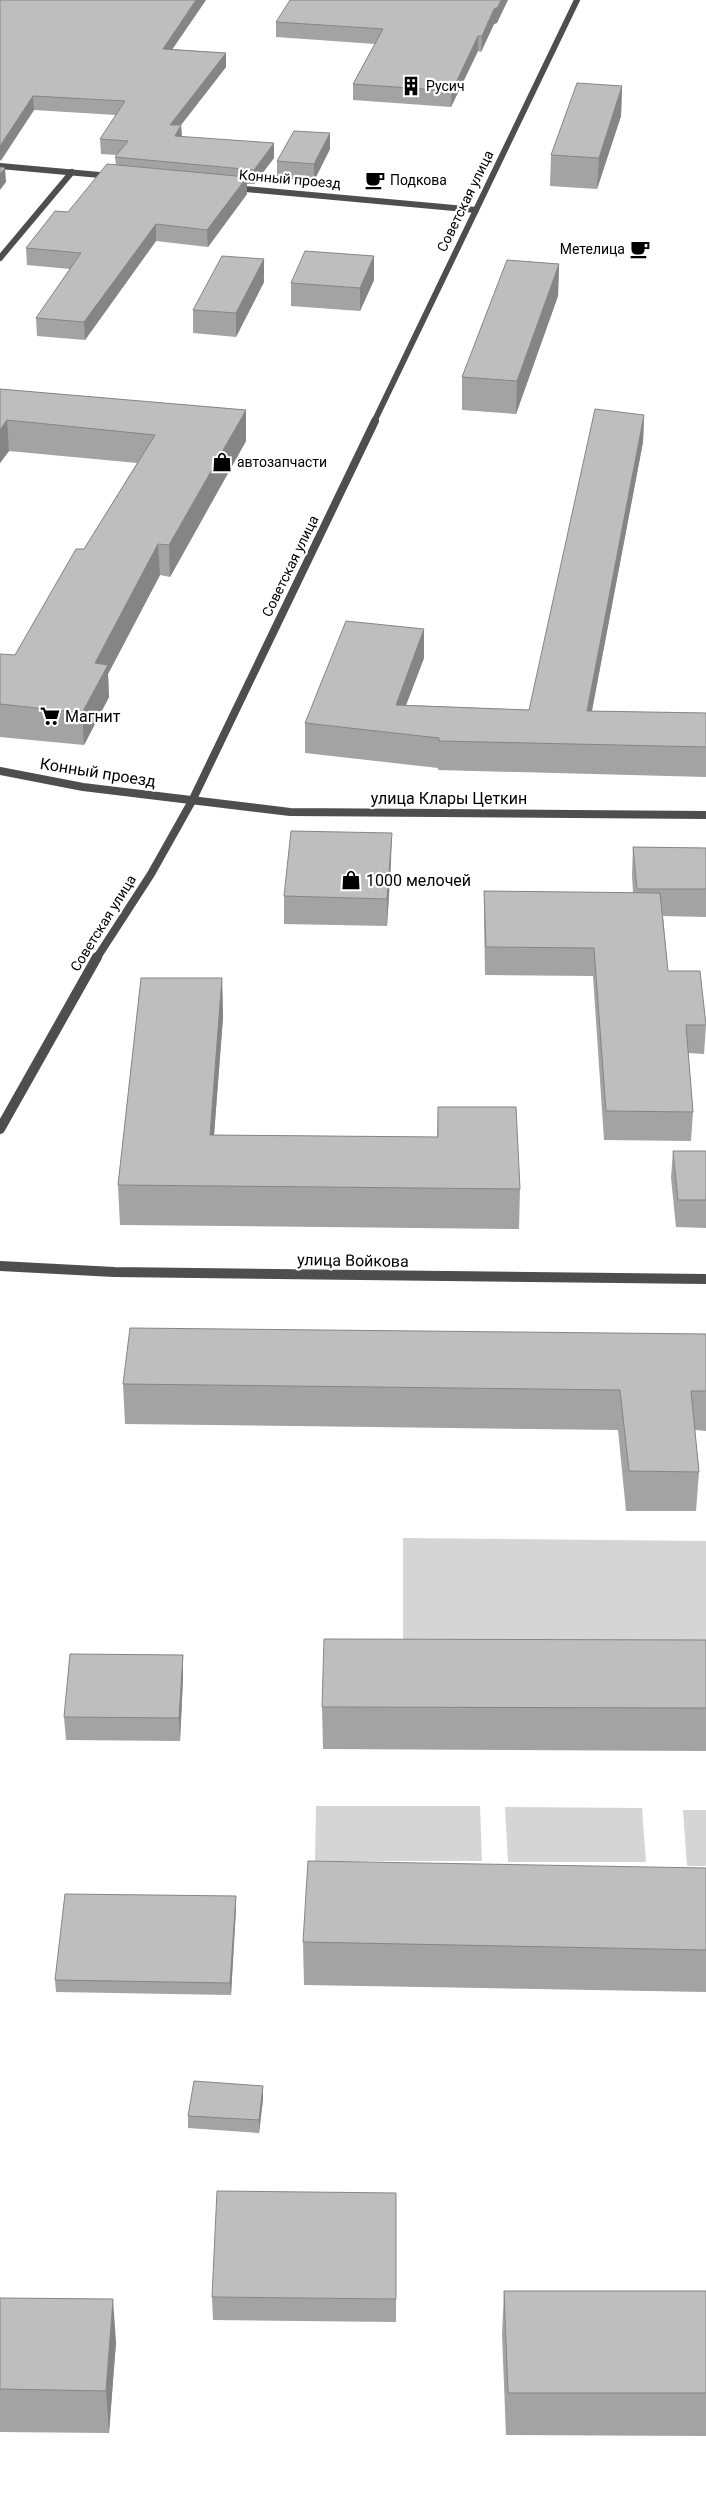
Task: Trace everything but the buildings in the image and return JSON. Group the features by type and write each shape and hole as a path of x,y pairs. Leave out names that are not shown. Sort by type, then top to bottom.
{"street":[{"name":"Советская улица","path":"0,1129 106,941 151,874 192,800 577,0"},
{"path":"0,166 121,177"},
{"path":"0,258 72,172"},
{"name":"Конный проезд","path":"229,187 476,210"},
{"name":"Конный проезд","path":"0,771 83,787 192,800"},
{"name":"улица Клары Цеткин","path":"192,800 290,812 706,815"},
{"name":"улица Войкова","path":"0,1266 114,1272 706,1279"}],"shaded area":[{"path":"403,1538 706,1541 706,1651 403,1648"},
{"path":"316,1806 480,1806 482,1861 315,1861"},
{"path":"505,1807 642,1808 646,1862 508,1862"},
{"path":"683,1810 706,1810 706,1866 687,1866"}],"place":[{"name":"Русич","path":"411,86"},
{"name":"Подкова","path":"375,180"},
{"name":"Метелица","path":"640,249"},
{"name":"автозапчасти","path":"222,462"},
{"name":"Магнит","path":"50,716"},
{"name":"1000 мелочей","path":"351,880"}]}
